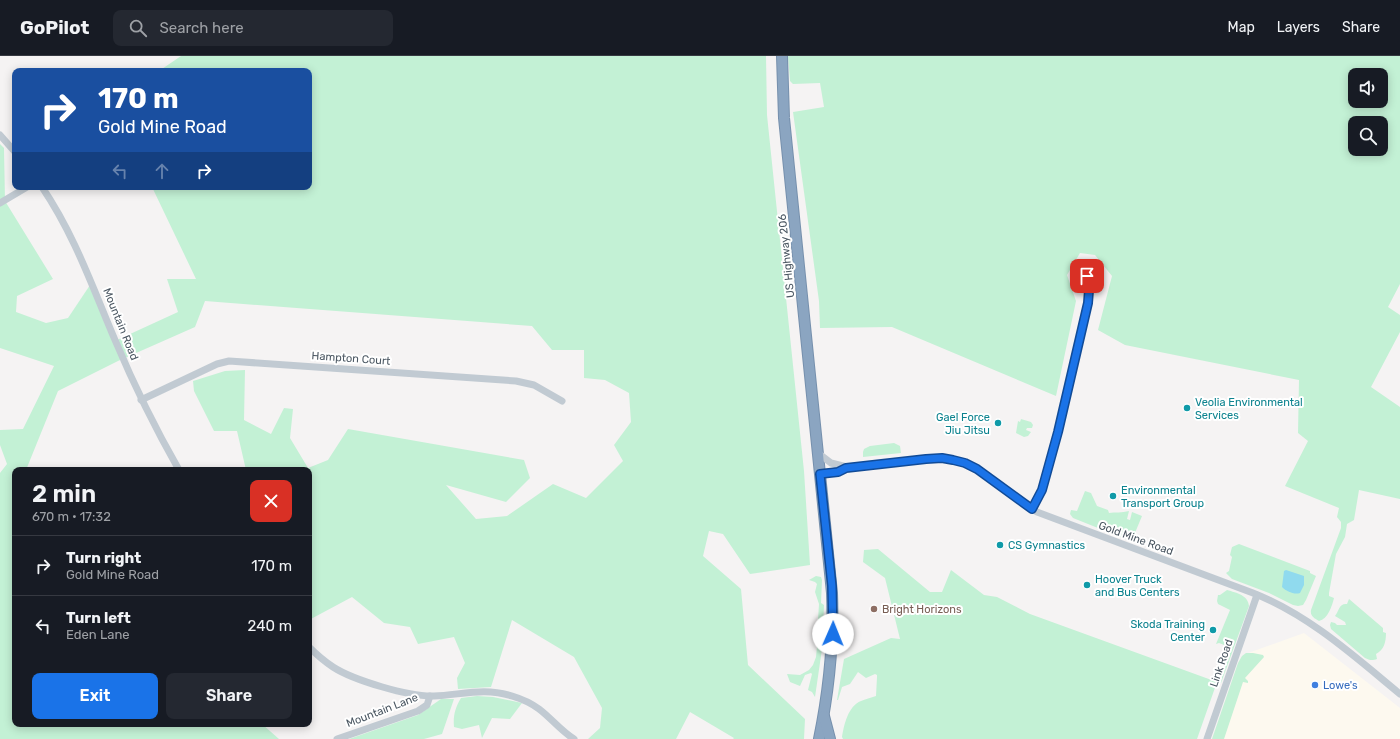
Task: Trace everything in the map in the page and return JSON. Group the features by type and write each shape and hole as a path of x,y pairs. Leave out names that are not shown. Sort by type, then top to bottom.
{"highway":[{"name":"US Highway 206","path":"782,56 784,118 831,576 833,622 830,675 824,714 818,739"},
{"path":"824,714 830,739"}],"street":[{"path":"0,135 12,149"},
{"path":"0,203 22,190"},
{"name":"Mountain Road","path":"44,190 58,211 85,265 141,400 177,467"},
{"path":"1032,509 1042,490 1065,404 1088,303 1089,290 1087,276"},
{"name":"Hampton Court","path":"141,400 216,364 229,361 516,381 534,385 562,401"},
{"name":"Gold Mine Road","path":"818,453 831,463 846,468"},
{"name":"Gold Mine Road","path":"820,474 838,472 846,468 926,459 942,458 965,463 977,469 1032,509 1062,522 1257,594 1284,607 1311,623 1400,694"},
{"name":"Link Road","path":"1207,739 1257,594"},
{"path":"312,650 332,666 349,675 395,690 421,696 477,691 511,696 525,701 539,709 566,734 574,739"},
{"name":"Mountain Lane","path":"337,739 418,710 427,704 430,696"}],"shaded area":[{"path":"1304,633 1400,708 1400,739 1214,739 1248,653"}],"green space":[{"path":"181,56 766,56 767,115 804,471 810,565 750,574 723,534 709,531 703,556 741,589 748,665 805,719 804,739 733,739 734,738 690,712 676,739 588,739 600,728 602,708 574,657 512,620 491,687 458,689 457,678 465,663 454,637 418,644 410,627 384,623 352,597 312,618 312,467 310,467 328,460 348,429 524,460 530,478 506,502 446,485 476,519 507,516 553,484 586,498 623,461 614,445 631,422 629,393 605,380 584,378 584,350 552,350 532,326 205,301 195,327 118,361 58,391 27,467 12,467 12,727 265,727 279,739 0,739 0,473 7,464 0,445 0,430 23,429 54,366 0,348 0,144 4,148 5,201 53,279 17,296 16,312 46,323 68,318 92,282 117,340 178,312 167,279 196,279 153,190 312,190 312,68 163,68"},
{"path":"788,56 1400,56 1400,284 1388,307 1400,315 1400,332 1371,387 1400,407 1400,499 1359,490 1354,520 1347,524 1345,537 1336,554 1329,593 1329,596 1334,598 1331,608 1325,618 1319,621 1314,618 1311,610 1341,528 1341,522 1337,517 1339,508 1285,486 1308,441 1298,433 1299,380 1125,345 1098,330 1112,276 1095,255 1080,253 1067,275 1076,301 1056,396 892,327 820,328 819,301 793,112 824,107 820,83 793,84 790,81"},
{"path":"245,370 244,420 271,434 284,408 293,409 290,438 307,467 245,467 237,431 214,431 194,391 193,381 225,371"},
{"path":"1021,419 1031,422 1033,425 1032,428 1027,428 1026,430 1031,432 1028,436 1024,437 1016,433 1018,421 1020,422"},
{"path":"894,443 900,446 901,453 863,457 864,449 870,446"},
{"path":"1085,491 1091,493 1097,506 1108,510 1109,513 1129,511 1127,519 1130,520 1132,512 1142,516 1132,540 1128,540 1073,518 1070,514 1071,510 1077,511"},
{"path":"1239,544 1310,571 1310,573 1316,576 1303,605 1293,605 1269,593 1232,579 1226,573 1229,571 1232,557 1230,555 1232,547"},
{"path":"878,549 930,592 942,592 951,570 984,595 997,597 1030,614 1217,682 1197,739 843,739 842,737 845,722 853,707 861,701 876,696 877,677 875,674 866,678 858,672 850,684 842,687 837,700 844,659 891,638 900,639 885,578 863,562 864,550"},
{"path":"816,576 821,577 822,580 821,603 824,605 822,649 815,697 812,692 808,690 811,673 805,675 800,686 790,682 787,674 800,675 809,670 816,657 818,636 820,631 818,620 819,604 815,592 817,584 809,580"},
{"path":"1227,590 1238,593 1247,599 1249,606 1221,683 1219,683 1232,648 1219,643 1216,644 1230,610 1218,604 1218,595"},
{"path":"1349,599 1383,628 1383,632 1386,633 1384,645 1376,654 1377,659 1371,660 1365,658 1331,629 1331,622 1337,625 1346,625 1345,622 1335,616 1341,606 1347,604"},
{"path":"1246,653 1263,655 1264,657 1245,678 1248,683 1243,682 1224,739 1212,739 1238,663 1242,656"},
{"path":"477,696 493,697 522,703 510,719 492,718 482,738 479,725 462,729 454,727 455,712 461,698"},
{"path":"441,699 454,699 442,734 424,739 349,739 418,715"}],"water":[{"path":"1286,570 1304,576 1304,585 1300,593 1290,592 1282,587 1284,571"}],"place":[{"name":"Veolia Environmental Services","path":"1187,408"},
{"name":"Gael Force Jiu Jitsu","path":"998,423"},
{"name":"Environmental Transport Group","path":"1113,496"},
{"name":"CS Gymnastics","path":"1000,545"},
{"name":"Hoover Truck and Bus Centers","path":"1087,585"},
{"name":"Bright Horizons","path":"874,609"},
{"name":"Skoda Training Center","path":"1213,630"},
{"name":"Lowe's","path":"1315,685"}],"route":[{"path":"833,634 832,586 820,474 838,472 846,468 926,459 950,459 965,463 977,469 1023,504 1032,509 1042,490 1065,404 1088,303 1089,290 1087,276"}]}
